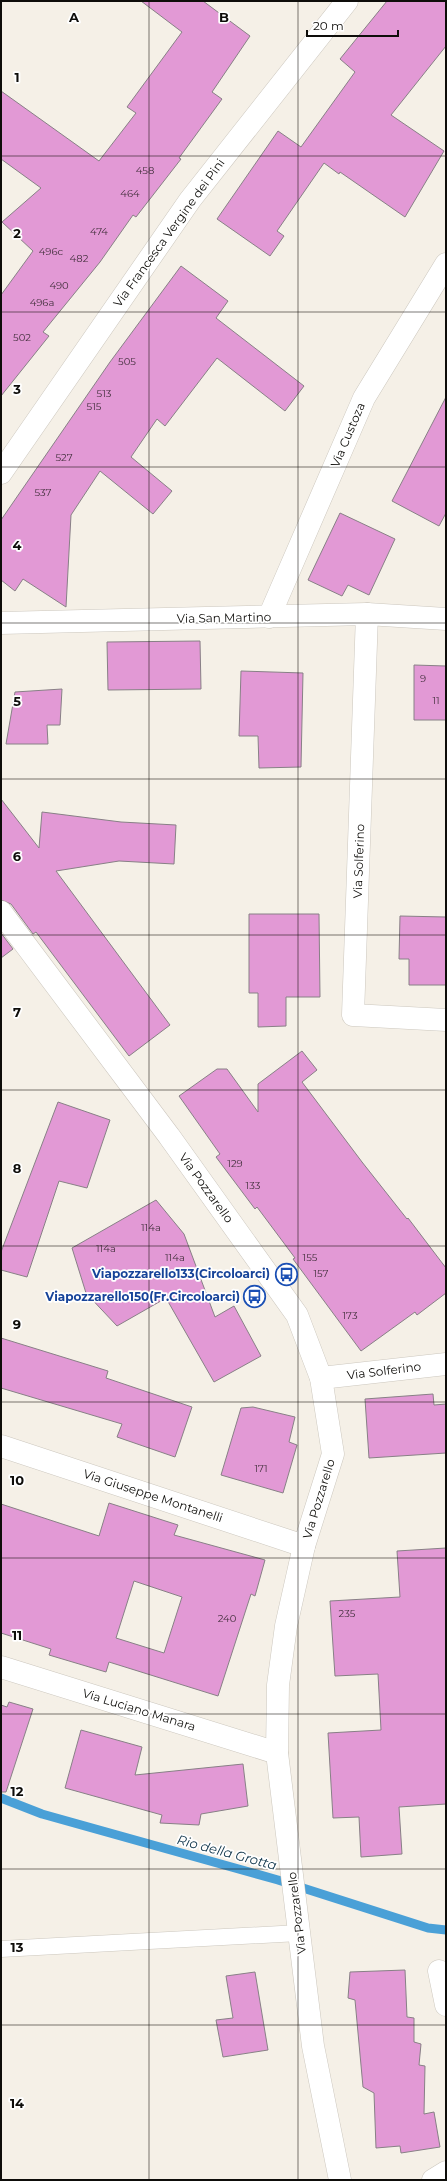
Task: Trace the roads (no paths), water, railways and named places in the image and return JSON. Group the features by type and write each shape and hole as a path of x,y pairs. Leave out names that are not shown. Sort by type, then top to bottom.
{"street":[{"name":"Via Francesca Vergine dei Pini","path":"1,473 190,200 347,1"},
{"name":"Via Custoza","path":"269,617 364,398 446,264"},
{"name":"Via San Martino","path":"1,623 367,614 446,619"},
{"name":"Via Solferino","path":"367,614 353,1015 446,1020"},
{"name":"Via Pozzarello","path":"1,912 169,1136 297,1315 321,1378 333,1454 304,1546 286,1626 278,1685 277,1753 313,2046 340,2180"},
{"name":"Via Solferino","path":"321,1378 446,1364"},
{"name":"Via Giuseppe Montanelli","path":"1,1446 304,1546"},
{"name":"Via Luciano Manara","path":"1,1667 277,1753"},
{"path":"439,1970 446,2005"},
{"path":"434,2180 446,2172"}],"lane":[{"path":"1,1949 298,1923"}],"waterway":[{"name":"Rio della Grotta","path":"1,1798 42,1814 278,1880 428,1928 446,1930"}],"place":[{"name":"Viapozzarello133(Circoloarci)","path":"286,1274"},
{"name":"Viapozzarello150(Fr.Circoloarci)","path":"255,1297"}]}
